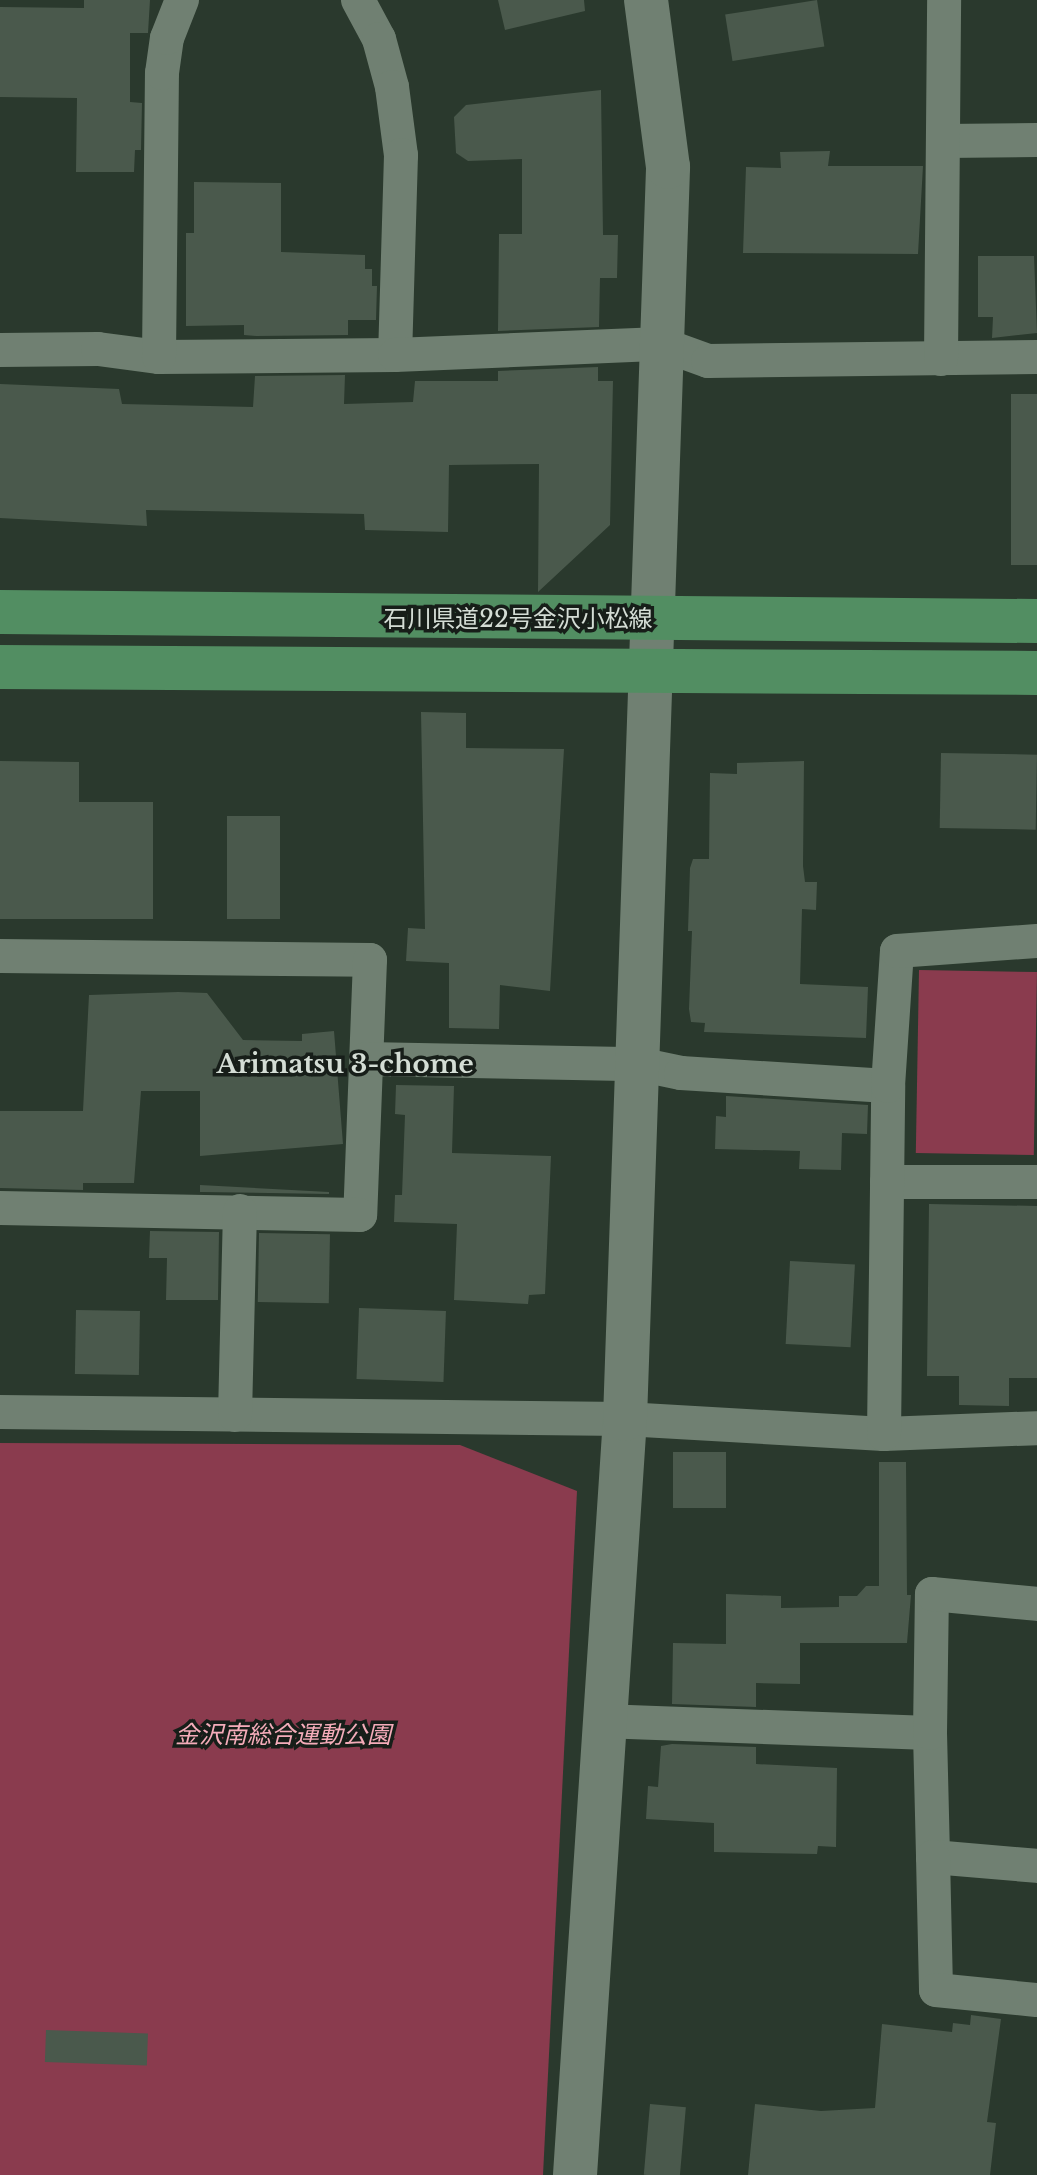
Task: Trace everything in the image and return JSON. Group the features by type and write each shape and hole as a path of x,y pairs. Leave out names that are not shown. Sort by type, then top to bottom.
{"main road":[{"name":"石川県道22号金沢小松線","path":"0,612 1037,621"},
{"name":"石川県道22号金沢小松線","path":"0,667 1037,673"}],"street":[{"path":"159,357 162,73 167,38 182,0"},
{"path":"358,0 379,39 389,75 401,155 395,355"},
{"path":"575,2175 602,1721 625,1419 668,167 646,0"},
{"path":"941,359 944,0"},
{"path":"944,141 1037,140"},
{"path":"0,350 98,349 159,357 395,355 661,344 708,361 1037,357"},
{"path":"884,1434 888,1086 897,951 1037,941"},
{"path":"0,956 370,960 360,1215 0,1208"},
{"path":"366,1059 638,1064 681,1073 888,1086"},
{"path":"887,1182 1037,1182"},
{"path":"235,1415 240,1211"},
{"path":"0,1412 625,1419 884,1434 1037,1428"},
{"path":"1037,1604 932,1594 930,1733 936,1990 1037,2000"},
{"path":"602,1721 930,1733"},
{"path":"933,1857 1037,1866"}],"green space":[{"path":"919,970 1037,972 1034,1155 916,1153"},
{"name":"金沢南総合運動公園","path":"0,1443 460,1445 577,1491 543,2175 0,2175"}],"building":[{"path":"84,0 150,0 148,33 130,33 130,102 142,103 141,150 135,150 134,172 76,172 77,98 0,97 0,7 84,8"},
{"path":"498,0 584,0 585,11 505,30"},
{"path":"817,0 824,46 732,61 725,15"},
{"path":"601,90 603,235 618,235 617,278 600,278 599,327 498,331 499,234 522,234 522,159 468,161 456,153 454,117 466,105"},
{"path":"830,151 828,166 923,166 918,254 743,253 746,167 781,168 780,152"},
{"path":"194,182 281,183 281,252 365,255 365,269 372,269 372,286 377,286 376,320 348,320 348,335 256,336 244,335 244,325 186,326 186,233 194,233"},
{"path":"978,256 1034,256 1037,333 992,338 993,317 978,317"},
{"path":"598,367 598,381 613,381 610,525 538,592 539,464 449,465 448,532 365,530 364,514 146,510 147,526 0,518 0,384 119,389 122,404 253,407 255,376 345,375 344,404 413,402 415,381 498,381 498,371"},
{"path":"1011,394 1037,394 1037,565 1011,565"},
{"path":"421,712 466,713 466,748 564,749 550,991 500,985 499,1029 449,1028 449,963 406,961 408,928 425,929"},
{"path":"941,753 1037,755 1036,830 940,828"},
{"path":"0,761 79,762 79,802 153,802 153,919 0,919"},
{"path":"804,761 803,866 805,882 817,882 816,910 802,909 800,984 868,987 866,1038 704,1032 705,1023 691,1022 692,931 688,931 690,868 693,859 709,859 710,773 737,774 737,763"},
{"path":"227,816 280,816 280,919 227,919"},
{"path":"207,993 243,1040 302,1041 302,1034 334,1031 343,1144 200,1156 200,1091 141,1091 134,1183 83,1183 83,1190 0,1188 0,1111 83,1111 89,995"},
{"path":"396,1085 454,1086 452,1153 551,1156 545,1294 529,1295 528,1304 454,1300 457,1224 394,1222 395,1195 402,1195 405,1115 395,1114"},
{"path":"726,1096 868,1105 867,1134 842,1133 841,1170 799,1169 800,1151 715,1149 716,1116 726,1117"},
{"path":"200,1185 329,1192 329,1194 200,1192"},
{"path":"929,1204 1037,1206 1037,1378 1009,1378 1009,1406 959,1405 959,1376 927,1376"},
{"path":"150,1231 219,1232 218,1300 166,1300 167,1258 149,1258"},
{"path":"259,1233 330,1234 329,1303 258,1302"},
{"path":"790,1261 855,1264 851,1347 786,1344"},
{"path":"359,1308 446,1311 443,1382 357,1379"},
{"path":"76,1310 140,1311 139,1375 75,1374"},
{"path":"673,1452 726,1452 726,1508 673,1508"},
{"path":"879,1462 906,1462 907,1595 911,1595 907,1643 800,1643 800,1684 756,1683 756,1707 672,1704 673,1643 726,1644 726,1594 781,1596 781,1608 839,1607 839,1596 857,1596 866,1586 879,1586"},
{"path":"661,1746 756,1747 756,1764 837,1768 836,1847 818,1846 817,1854 714,1852 714,1823 646,1819 648,1786 658,1787"},
{"path":"971,2015 1001,2019 987,2122 996,2123 990,2175 748,2175 755,2104 821,2111 875,2108 882,2024 952,2032 953,2023 970,2025"},
{"path":"46,2030 148,2034 147,2066 45,2062"},
{"path":"650,2104 686,2107 680,2175 644,2175"}],"district":[{"name":"Arimatsu 3-chome","path":"345,1065"}]}
